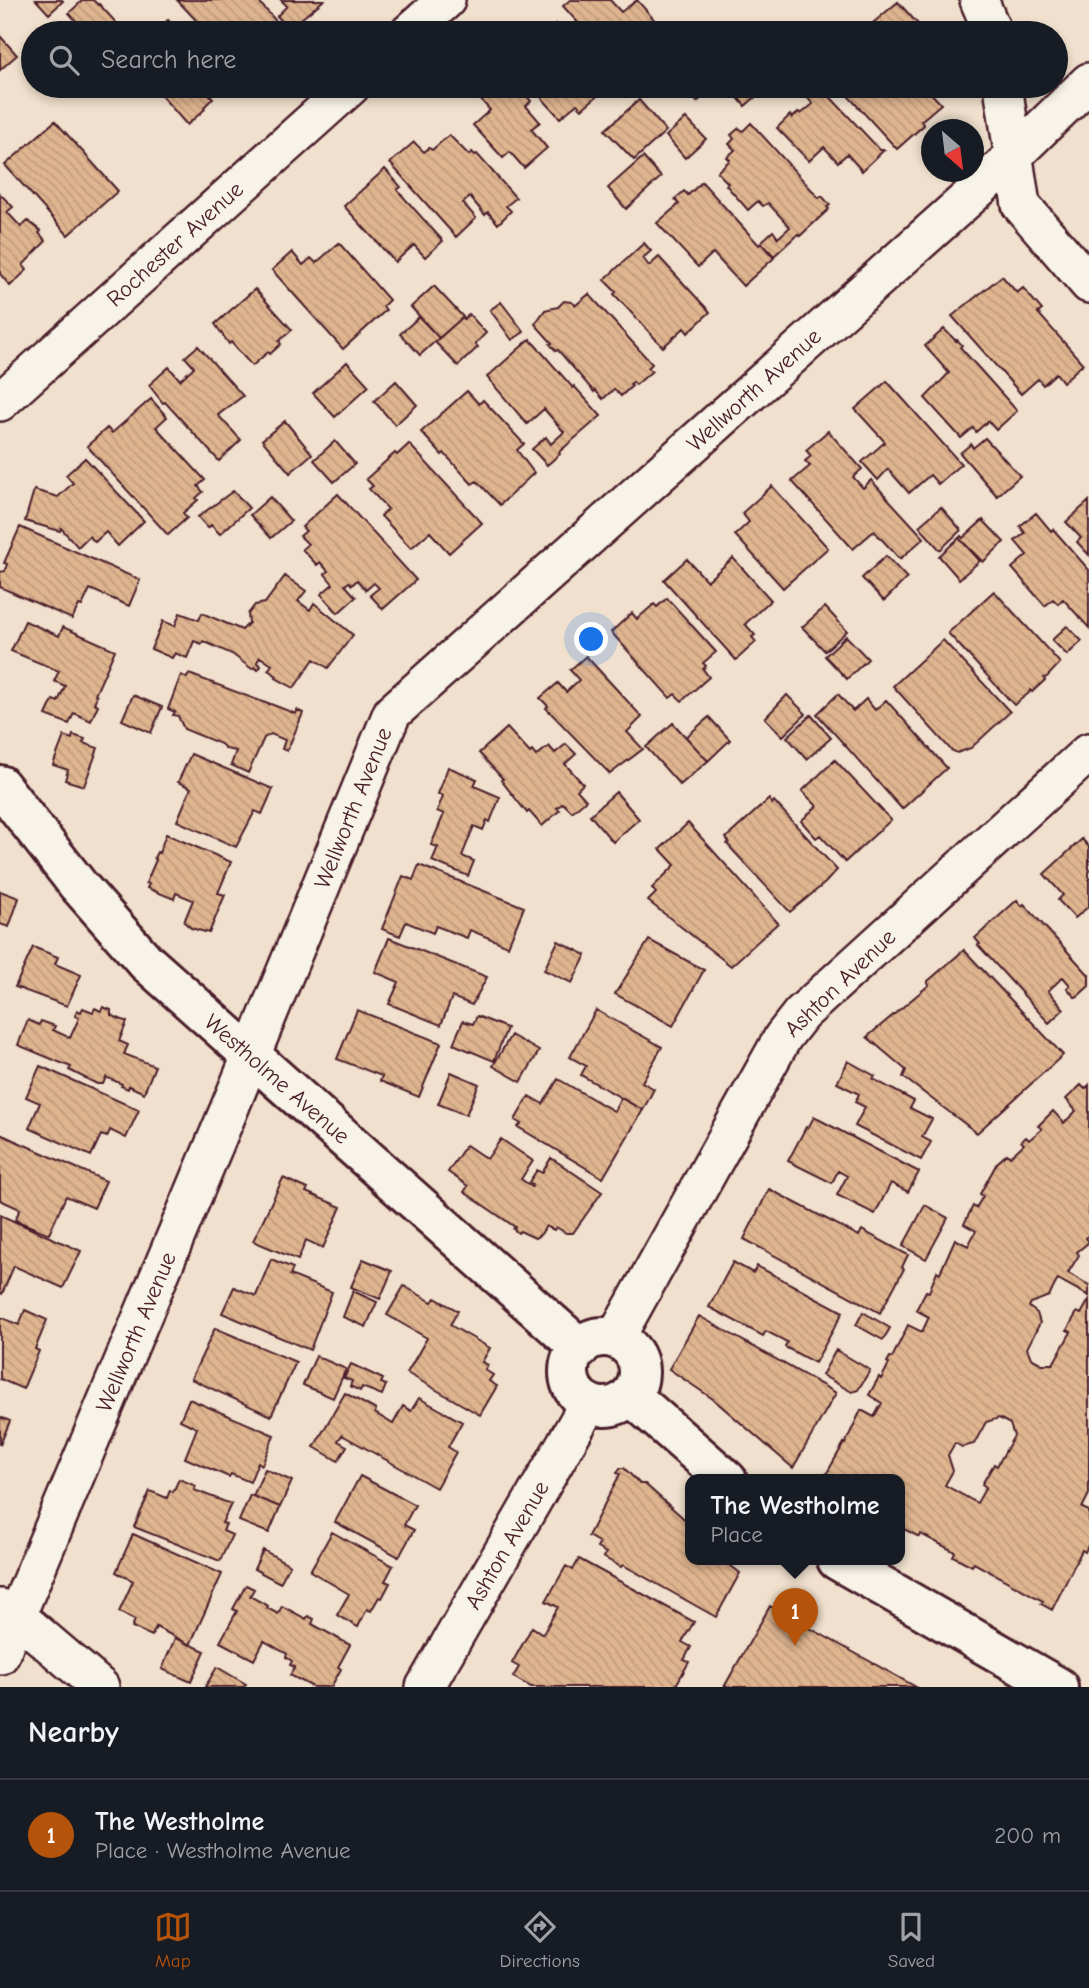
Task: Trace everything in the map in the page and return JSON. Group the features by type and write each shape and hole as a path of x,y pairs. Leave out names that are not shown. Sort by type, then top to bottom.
{"street":[{"path":"422,21 446,0"},
{"path":"979,0 988,21"},
{"name":"Wellworth Avenue","path":"0,1655 9,1613 251,1056 392,713 1012,157 1089,82"},
{"name":"Rochester Avenue","path":"0,402 338,98"},
{"path":"1005,98 1021,205 1089,284"},
{"name":"Ashton Avenue","path":"597,1343 783,1037 802,1014 1089,752"},
{"name":"Westholme Avenue","path":"0,785 78,885 146,962 251,1056 597,1343"},
{"path":"597,1343 625,1344 638,1363 639,1375 630,1395 615,1405 606,1407 589,1403 573,1388 570,1378 573,1356 597,1343"},
{"path":"630,1395 720,1474"},
{"name":"Ashton Avenue","path":"425,1687 589,1403"},
{"path":"846,1565 1058,1687"},
{"path":"9,1613 100,1687"}],"building":[{"path":"36,0 62,0 63,1 49,14"},
{"path":"83,0 93,0 115,21 76,21 69,13"},
{"path":"177,0 257,0 276,21 197,21"},
{"path":"281,0 324,0 299,21 282,21 277,16 287,6"},
{"path":"570,0 610,0 621,12 637,0 655,21 576,21 563,6"},
{"path":"898,2 915,21 875,21"},
{"path":"0,36 17,55 0,70"},
{"path":"163,98 213,98 205,109 187,125"},
{"path":"479,98 528,98 531,101 526,106 540,122 531,129 547,148 524,168 510,152 503,158 473,125 490,110"},
{"path":"542,98 595,98 582,109 577,104 560,118"},
{"path":"738,98 754,98 745,106"},
{"path":"808,98 831,98 880,150 884,150 862,171 847,154 838,162 824,147 809,161 777,128 790,115 792,118 799,112 801,114 813,104"},
{"path":"850,98 935,98 941,104 921,119 921,128 897,149"},
{"path":"639,100 666,131 634,160 605,130"},
{"path":"686,118 706,139 685,158 666,136"},
{"path":"55,121 118,191 68,235 5,165"},
{"path":"751,123 819,198 822,196 830,205 800,236 798,234 774,256 761,242 773,231 778,238 790,227 768,203 763,206 758,201 748,210 717,172 730,160 727,157 735,150 729,144 734,139 731,135 739,128 743,131"},
{"path":"449,135 469,155 472,152 477,154 516,198 506,206 511,211 498,224 488,212 485,215 470,197 463,203 476,218 456,237 390,163 414,142 424,152 429,148 432,150"},
{"path":"643,157 661,177 626,209 608,188"},
{"path":"385,169 401,187 397,190 443,241 425,257 414,245 395,262 344,206"},
{"path":"702,182 774,258 743,286 713,253 698,267 657,223 679,204 675,199 684,191 688,195"},
{"path":"0,194 13,207 7,212 21,227 28,221 41,231 39,233 46,241 23,265 27,270 10,286 0,274"},
{"path":"339,243 389,300 383,306 386,310 343,349 272,270 292,252 303,265 311,258 316,263"},
{"path":"644,243 651,251 643,258 649,266 659,257 710,312 688,333 684,328 663,347 604,280"},
{"path":"1002,276 1017,293 1023,288 1042,310 1038,313 1083,364 1063,382 1056,373 1043,385 1038,379 1021,394 952,316"},
{"path":"434,286 463,317 439,338 411,307"},
{"path":"255,289 292,330 279,341 281,344 270,354 268,352 252,366 231,342 229,344 215,324"},
{"path":"589,294 652,364 648,368 652,371 636,385 633,382 630,384 632,386 621,396 614,389 603,399 595,390 594,392 535,324 545,310 558,307 564,301 576,305"},
{"path":"501,302 524,332 512,340 490,310"},
{"path":"469,314 486,333 475,344 478,347 458,366 435,342"},
{"path":"419,317 439,338 420,355 400,334"},
{"path":"944,329 962,345 960,347 1017,411 996,430 988,421 976,432 973,428 961,438 925,398 949,373 925,346"},
{"path":"530,339 601,416 547,465 532,449 546,437 551,444 564,432 544,409 527,424 487,377"},
{"path":"198,346 243,396 218,415 241,440 219,461 149,385 169,367 180,380 194,367 185,357"},
{"path":"347,362 369,386 335,417 313,393"},
{"path":"396,381 417,405 395,425 374,401"},
{"path":"887,381 961,464 938,484 930,475 909,493 888,469 878,480 862,462 885,442 855,409"},
{"path":"467,391 479,404 483,400 524,444 517,450 534,473 500,505 477,481 472,484 421,432"},
{"path":"151,399 167,417 156,427 205,480 198,486 203,492 196,498 198,500 183,513 187,518 168,535 87,446 107,428 112,433"},
{"path":"285,421 312,454 290,473 262,440"},
{"path":"828,431 862,469 853,477 863,488 871,480 924,538 900,559 874,531 853,549 792,481 810,466 805,461 811,456 806,450"},
{"path":"985,438 1020,476 997,496 960,453 971,444 973,448"},
{"path":"335,441 355,464 334,482 314,460"},
{"path":"409,444 482,523 449,553 430,532 411,548 381,516 388,509 369,489 373,486 366,479"},
{"path":"85,458 144,521 118,546 106,532 95,542 89,536 78,547 61,528 60,531 25,521 34,490 58,497 73,483 66,475"},
{"path":"772,486 828,548 783,588 735,535 749,522 742,513"},
{"path":"233,491 249,508 220,534 211,525 208,528 198,517"},
{"path":"338,494 416,580 383,609 370,595 379,588 374,583 366,590 357,580 352,585 349,582 345,585 356,597 338,613 321,594 333,584 325,574 328,571 320,562 317,565 302,549 308,544 300,536 306,531 302,527"},
{"path":"270,497 291,521 271,538 250,515"},
{"path":"1089,501 1089,555 1077,542 1081,538 1066,522"},
{"path":"941,507 961,530 940,550 919,526"},
{"path":"1036,513 1089,570 1089,628 1063,599 1058,604 1053,599 1045,606 1012,568 1027,555 1015,541 1025,533 1020,526"},
{"path":"983,520 1004,542 983,562 959,538 963,538"},
{"path":"20,527 140,580 129,606 90,589 72,619 0,587 0,572 5,571 7,564 4,563"},
{"path":"959,538 980,561 959,579 939,556"},
{"path":"886,556 907,578 884,601 862,578"},
{"path":"733,558 771,600 745,624 755,635 752,637 756,642 736,660 664,580 687,559 707,581"},
{"path":"285,576 306,591 298,601 310,610 314,603 353,635 328,668 314,659 294,688 276,678 277,676 268,670 272,665 260,657 257,662 261,666 258,670 254,667 252,669 232,654 203,641 202,644 194,641 187,658 175,653 172,658 151,649 163,621 175,626 180,613 199,620 202,613 242,630 249,623 248,614 255,605 265,603"},
{"path":"994,591 1060,663 1032,692 1030,690 1014,705 948,633"},
{"path":"667,598 716,652 703,663 706,666 703,669 709,677 682,701 675,694 670,698 611,632 632,613 637,619 654,604 657,607"},
{"path":"825,607 847,631 825,651 802,627"},
{"path":"25,621 59,636 63,627 115,650 95,695 97,696 94,703 98,705 91,721 74,713 69,724 46,715 53,700 58,702 65,686 54,681 59,671 11,651"},
{"path":"1067,626 1082,641 1067,655 1052,640"},
{"path":"846,636 868,659 847,679 825,656"},
{"path":"943,640 1010,712 971,748 957,753 951,750 893,686"},
{"path":"586,656 642,717 627,732 643,749 610,774 546,708 548,706 540,698 558,683 566,692 579,680 570,670"},
{"path":"189,674 296,714 297,710 303,713 287,751 282,749 285,740 271,734 264,738 248,773 231,765 236,751 184,729 178,716 173,715 175,712 168,709 181,675 187,678"},
{"path":"838,694 853,711 866,699 875,710 886,700 947,768 902,809 817,714"},
{"path":"133,695 162,707 151,733 122,720"},
{"path":"787,695 806,714 783,736 765,718"},
{"path":"811,715 831,738 807,759 787,737"},
{"path":"709,717 730,740 708,761 686,737"},
{"path":"673,723 708,761 680,785 646,747"},
{"path":"507,728 536,756 549,746 555,753 566,744 576,754 565,764 583,784 577,790 586,800 572,812 563,803 557,808 560,810 542,826 529,811 527,813 501,780 503,779 479,753"},
{"path":"73,735 85,739 83,743 98,748 84,786 65,780 68,770 53,765 64,736 72,739"},
{"path":"191,754 273,789 262,814 255,811 236,847 177,821 191,788 178,782"},
{"path":"835,760 891,820 845,862 820,835 816,838 801,821 817,806 802,791"},
{"path":"448,767 477,779 474,786 500,797 490,822 487,820 483,830 474,826 462,856 474,861 468,876 432,861 438,847 431,845 444,814 437,811 443,796 438,794"},
{"path":"616,792 639,819 613,842 590,815"},
{"path":"769,799 772,804 774,801 837,870 790,912 727,844 729,842 726,838"},
{"path":"688,823 778,923 731,966 648,901 656,893 652,888 675,865 660,849"},
{"path":"166,834 231,862 218,893 225,895 209,933 191,928 184,922 193,900 176,893 174,899 147,888 149,884 146,883 156,860 154,858 157,852 159,853"},
{"path":"1082,839 1089,847 1089,906 1075,918 1058,900 1063,895 1044,874"},
{"path":"419,865 524,907 508,946 470,930 467,938 436,926 433,933 406,922 400,936 382,929 403,876 413,880"},
{"path":"0,891 19,898 9,927 0,924"},
{"path":"1017,900 1022,906 1024,904 1089,975 1089,986 1078,996 1075,997 1067,988 1070,985 1063,977 1048,991 1064,1009 1049,1023 978,945 980,944 975,938"},
{"path":"389,938 487,977 472,1005 452,997 441,1025 389,1004 399,982 375,972"},
{"path":"649,940 704,970 673,1026 615,994"},
{"path":"558,941 586,955 572,983 544,970"},
{"path":"33,947 58,957 55,964 81,975 67,1006 15,987"},
{"path":"964,950 1063,1055 977,1133 903,1077 906,1070 867,1037 929,985 927,982"},
{"path":"103,1007 111,1010 111,1015 127,1022 119,1041 128,1045 124,1054 155,1066 144,1093 129,1086 128,1089 106,1077 103,1084 97,1084 69,1070 71,1067 18,1045 28,1020 39,1025 41,1021 55,1026 53,1030 70,1038 79,1018 75,1016 77,1010 81,1012 83,1008 93,1012 95,1008 101,1011"},
{"path":"357,1010 441,1043 419,1097 380,1081 382,1076 337,1059"},
{"path":"596,1010 662,1047 642,1082 654,1089 643,1110 581,1075 586,1066 570,1057"},
{"path":"477,1016 507,1028 494,1061 453,1044 463,1021 473,1024"},
{"path":"511,1035 539,1051 521,1082 493,1066"},
{"path":"848,1061 875,1076 873,1079 914,1101 910,1108 932,1119 922,1137 931,1142 921,1160 855,1126 865,1107 855,1102 859,1094 837,1083"},
{"path":"40,1066 139,1110 126,1138 110,1130 107,1137 101,1135 91,1156 29,1128 40,1103 26,1097"},
{"path":"451,1072 479,1084 466,1115 438,1104"},
{"path":"558,1079 614,1111 621,1098 643,1110 603,1178 518,1127 521,1124 515,1120 529,1096 543,1104"},
{"path":"1081,1085 1085,1089 1089,1085 1089,1235 1086,1238 1089,1242 1077,1252 1079,1255 1068,1273 1089,1285 1089,1296 1058,1279 1049,1296 1031,1303 1029,1307 1037,1313 1040,1323 1027,1348 1031,1358 1042,1364 1053,1364 1071,1332 1067,1330 1077,1312 1081,1314 1089,1300 1089,1494 1082,1508 1089,1511 1089,1544 1085,1552 1082,1550 1052,1610 1041,1604 1043,1601 974,1563 972,1566 953,1556 955,1552 921,1534 919,1537 905,1530 905,1474 826,1474 861,1410 874,1417 882,1403 869,1395 879,1377 881,1379 889,1364 887,1362 892,1358 908,1325 922,1332 929,1317 916,1310 926,1291 929,1292 937,1271 940,1273 955,1239 968,1246 976,1231 964,1224 973,1206 976,1208 983,1196 980,1194 997,1163 1007,1154 1010,1157 1024,1144 1021,1141 1026,1137 1029,1140 1042,1129 1038,1126 1053,1111 1064,1123 1076,1111 1066,1099","holes":["999,1418 1010,1424 1014,1436 997,1466 994,1464 982,1484 986,1487 977,1503 945,1485 953,1471 948,1455 955,1443 962,1447 974,1444 986,1422"]},
{"path":"814,1117 919,1172 908,1192 891,1183 875,1214 837,1195 847,1176 838,1171 832,1183 788,1161"},
{"path":"0,1134 106,1181 94,1208 66,1196 49,1234 15,1220 20,1209 0,1200"},
{"path":"501,1139 533,1161 521,1179 532,1187 529,1182 537,1170 542,1173 551,1158 602,1192 573,1233 546,1226 535,1238 520,1231 518,1233 513,1229 515,1227 464,1192 468,1186 448,1172 466,1145 487,1159"},
{"path":"283,1178 308,1189 306,1192 341,1207 323,1248 306,1240 298,1260 253,1241"},
{"path":"769,1189 859,1236 862,1230 908,1255 902,1267 904,1269 880,1313 744,1239"},
{"path":"925,1205 948,1218 926,1259 903,1246"},
{"path":"0,1215 81,1251 63,1288 14,1266 2,1294 0,1293"},
{"path":"271,1259 293,1268 290,1275 332,1292 310,1350 222,1313 234,1287 256,1296"},
{"path":"363,1259 392,1271 380,1299 351,1287"},
{"path":"733,1262 753,1273 757,1266 843,1312 815,1363 785,1347 787,1342 766,1331 763,1336 709,1307"},
{"path":"404,1286 432,1302 435,1298 458,1311 450,1325 490,1348 482,1362 488,1365 485,1370 493,1375 489,1381 497,1386 480,1415 407,1373 427,1338 387,1315"},
{"path":"353,1291 377,1302 366,1327 343,1317"},
{"path":"25,1310 47,1320 35,1349 39,1351 23,1389 0,1379 0,1317 19,1325"},
{"path":"863,1312 890,1328 883,1340 856,1325"},
{"path":"699,1316 836,1393 793,1468 713,1399 669,1369"},
{"path":"215,1328 296,1362 271,1416 191,1379"},
{"path":"836,1350 870,1370 858,1390 852,1392 822,1375"},
{"path":"316,1356 346,1369 333,1398 303,1385"},
{"path":"351,1364 383,1379 381,1383 386,1385 382,1395 362,1387 360,1391 350,1386 352,1381 344,1378"},
{"path":"345,1393 376,1410 375,1413 393,1424 403,1406 411,1411 419,1398 462,1422 448,1447 456,1452 436,1488 342,1435 338,1441 347,1446 338,1461 314,1447"},
{"path":"189,1399 274,1435 262,1465 258,1462 250,1482 231,1474 229,1477 185,1458 197,1428 180,1420"},
{"path":"0,1417 10,1421 0,1445"},
{"path":"620,1468 624,1468 685,1520 685,1565 730,1565 740,1573 716,1617 623,1565 621,1567 603,1557 606,1553 597,1548 600,1543 588,1536 620,1474 617,1473"},
{"path":"265,1469 292,1481 280,1507 253,1496"},
{"path":"360,1476 415,1505 404,1525 414,1530 399,1557 335,1522"},
{"path":"179,1479 196,1486 194,1490 231,1504 222,1523 226,1524 223,1531 232,1535 220,1561 134,1527 150,1491 167,1498"},
{"path":"250,1495 280,1507 269,1533 239,1521"},
{"path":"332,1532 393,1566 385,1581 390,1583 382,1598 379,1597 371,1611 367,1609 358,1627 337,1615 349,1594 310,1571"},
{"path":"133,1534 222,1574 190,1645 156,1627 152,1636 132,1627 135,1620 119,1612 133,1581 116,1572"},
{"path":"263,1550 290,1565 280,1583 254,1569"},
{"path":"579,1559 694,1622 682,1642 691,1647 684,1660 689,1662 675,1687 531,1687 513,1677 519,1667 512,1663 532,1627 543,1634 558,1607 546,1601 566,1566 573,1570"},
{"path":"246,1585 254,1589 250,1596 268,1606 267,1608 278,1614 282,1606 306,1619 308,1616 314,1619 312,1624 350,1645 331,1687 313,1687 290,1675 295,1667 290,1665 292,1661 286,1657 287,1654 264,1641 254,1660 220,1642 237,1611 233,1609"},
{"path":"770,1606 916,1687 724,1687"},
{"path":"175,1638 205,1651 191,1682 162,1669"},
{"path":"217,1667 246,1684 244,1687 205,1687"}],"place":[{"name":"The Westholme","path":"795,1646"}]}
